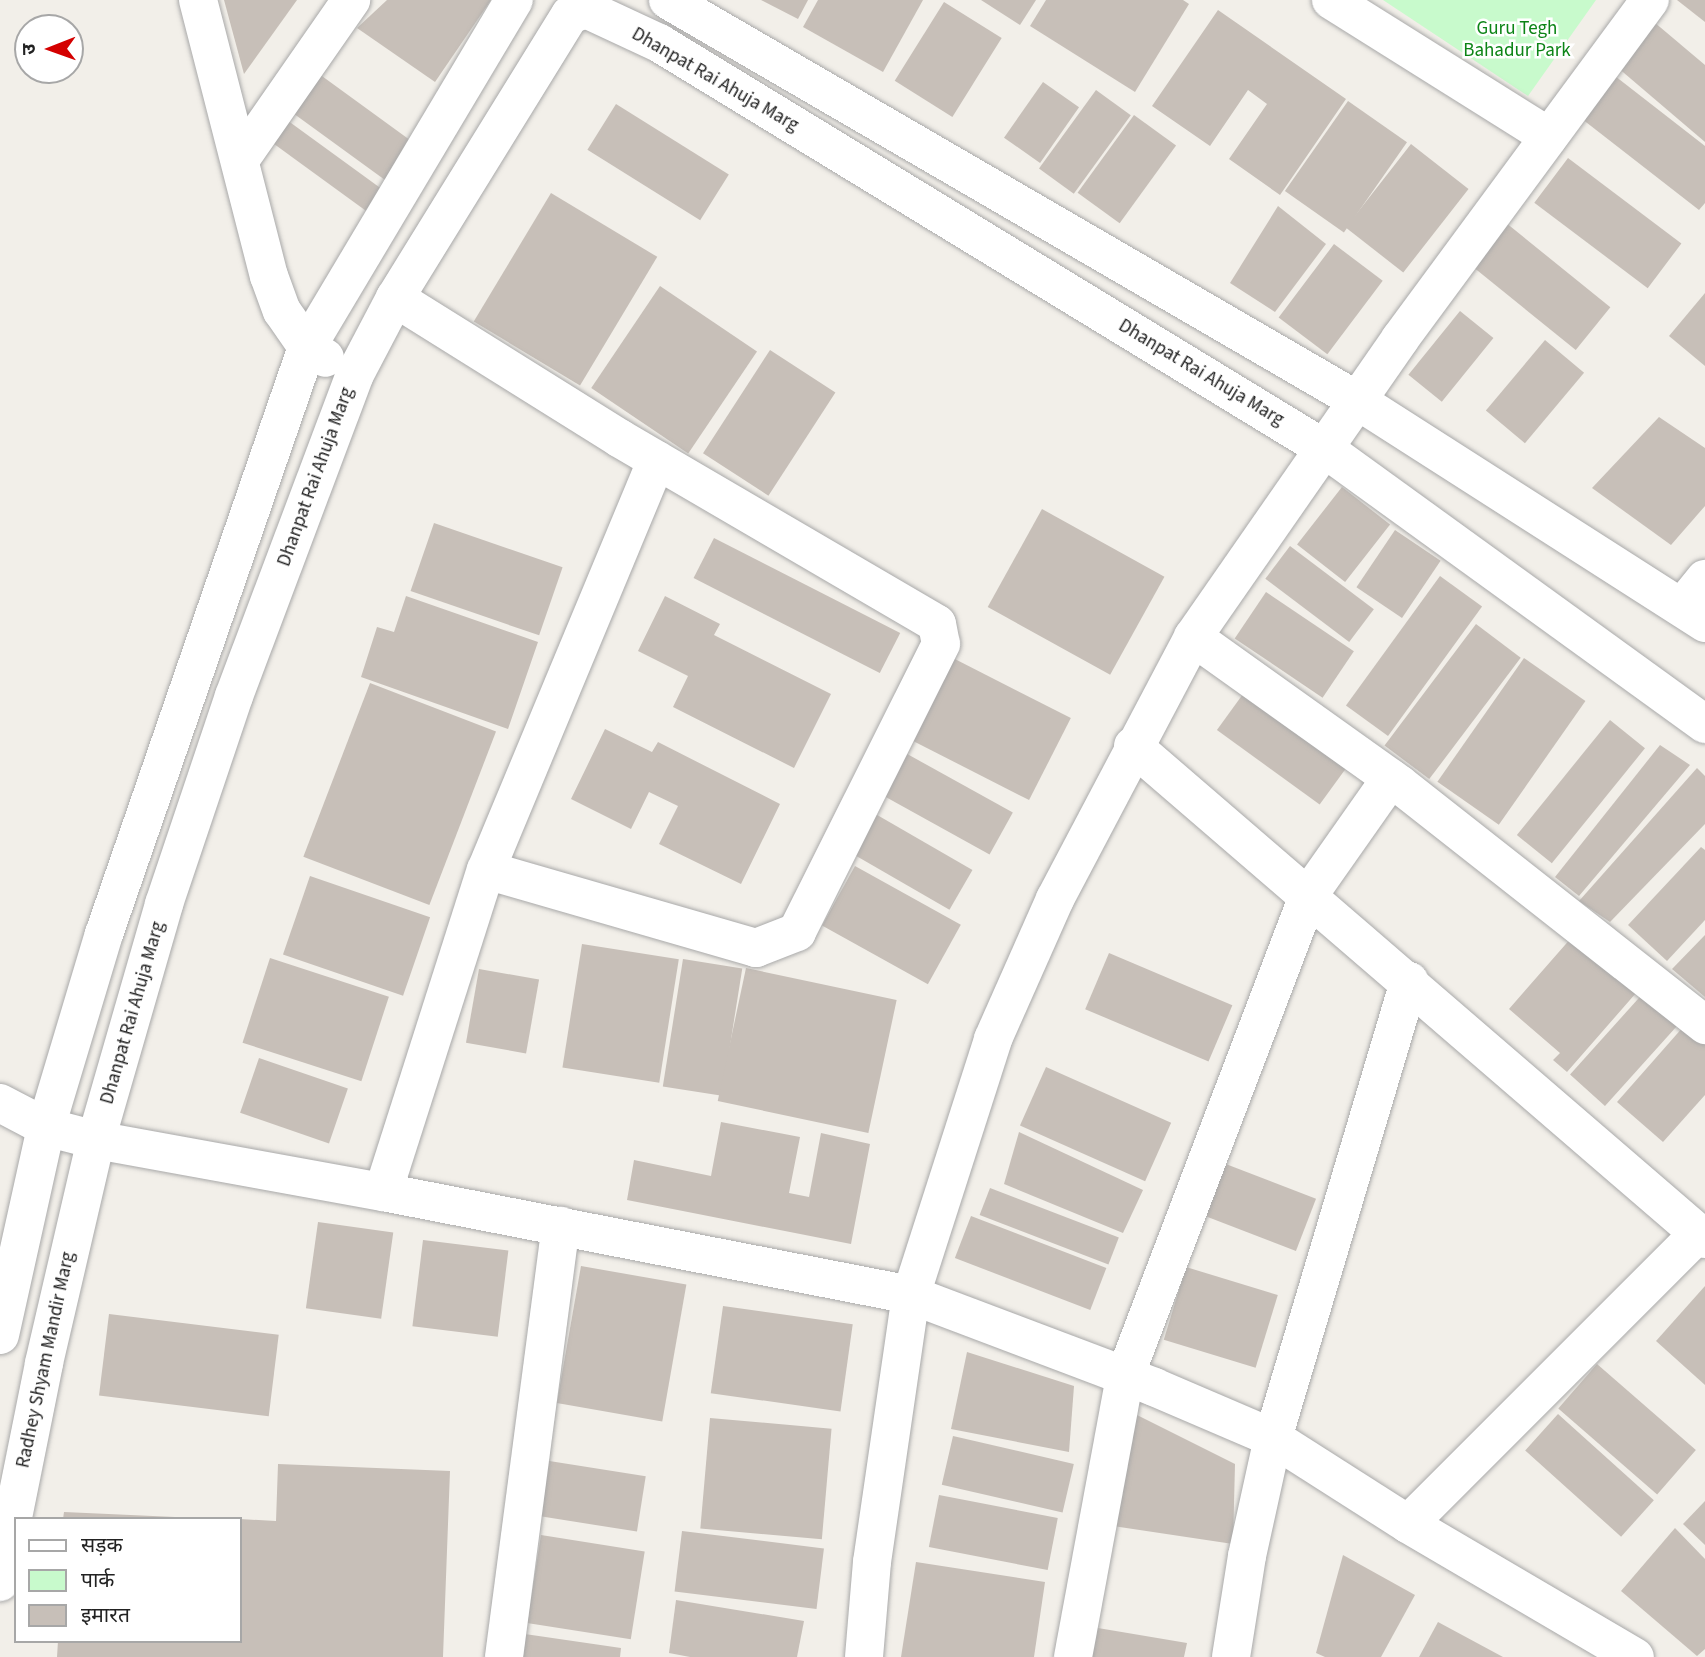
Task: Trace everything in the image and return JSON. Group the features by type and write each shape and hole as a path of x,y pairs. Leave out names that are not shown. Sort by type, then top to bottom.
{"street":[{"path":"198,0 269,276 282,311 307,348 354,376"},
{"path":"240,160 351,0"},
{"path":"0,1335 46,1127 115,901 307,348 514,0"},
{"path":"668,0 1359,401 1698,603"},
{"path":"1332,0 1549,137"},
{"path":"864,1657 872,1562 911,1295 993,1039 1055,899 1133,746 1193,637 1359,401 1399,339 1650,0"},
{"name":"Dhanpat Rai Ahuja Marg","path":"96,1140 177,865 234,696 354,376 396,298 570,15 585,5 659,43 1325,449 1705,724"},
{"path":"396,298 657,460 937,624 941,644 797,932 756,948 486,870"},
{"path":"383,1192 486,870 657,460"},
{"path":"1193,637 1391,778 1705,1025"},
{"path":"1133,746 1702,1236 1408,1524"},
{"path":"1073,1657 1125,1376 1308,896 1391,778"},
{"path":"1231,1657 1247,1556 1273,1438 1409,981"},
{"path":"0,1103 46,1127 96,1140 383,1192 911,1295 1125,1376 1273,1438 1408,1524 1634,1657"},
{"name":"Radhey Shyam Mandir Marg","path":"0,1582 44,1363 96,1140"},
{"path":"504,1657 561,1226"}],"green space":[{"name":"Guru Tegh Bahadur Park","path":"1383,0 1596,0 1528,96"}],"building":[{"path":"224,0 297,0 244,74"},
{"path":"387,0 491,0 435,82 357,28"},
{"path":"761,0 808,0 798,19"},
{"path":"818,0 923,0 883,72 803,27"},
{"path":"981,0 1036,0 1020,25"},
{"path":"1046,0 1183,0 1189,4 1135,92 1030,26"},
{"path":"1677,0 1705,0 1705,22"},
{"path":"944,2 1002,38 952,117 895,81"},
{"path":"1218,10 1346,99 1280,195 1229,159 1267,104 1248,90 1210,146 1152,106"},
{"path":"1654,22 1705,65 1705,142 1617,67"},
{"path":"315,71 420,147 393,185 287,109"},
{"path":"1615,76 1705,146 1705,203 1699,210 1582,119"},
{"path":"1043,82 1079,107 1040,163 1004,138"},
{"path":"1096,90 1131,115 1074,194 1039,168"},
{"path":"1348,101 1407,142 1344,232 1285,191"},
{"path":"616,104 729,174 700,220 587,150"},
{"path":"280,115 385,191 369,213 264,137"},
{"path":"1134,115 1176,146 1120,223 1078,193"},
{"path":"1411,144 1469,189 1403,272 1346,228"},
{"path":"1568,158 1681,243 1648,288 1534,203"},
{"path":"551,193 657,257 580,385 474,322"},
{"path":"1278,206 1326,244 1275,312 1230,283"},
{"path":"1500,218 1610,307 1576,350 1465,261"},
{"path":"1334,244 1383,281 1327,354 1279,317"},
{"path":"660,286 757,351 688,453 591,388"},
{"path":"1705,293 1705,366 1669,336"},
{"path":"1460,311 1493,338 1442,402 1408,375"},
{"path":"1545,340 1584,373 1525,443 1486,410"},
{"path":"770,350 835,392 768,496 703,453"},
{"path":"1659,417 1705,448 1705,506 1671,545 1592,488"},
{"path":"1342,487 1390,525 1345,582 1297,545"},
{"path":"1042,509 1164,577 1110,675 988,607"},
{"path":"434,523 563,567 539,635 411,591"},
{"path":"1395,530 1441,561 1402,618 1356,587"},
{"path":"714,538 900,633 880,673 694,578"},
{"path":"1290,546 1374,609 1349,642 1265,579"},
{"path":"1440,576 1482,607 1388,736 1346,705"},
{"path":"1266,592 1354,651 1323,698 1235,638"},
{"path":"406,596 538,642 508,729 361,677 377,627 394,632"},
{"path":"665,596 720,624 714,635 831,694 794,768 673,707 688,676 638,651"},
{"path":"1476,624 1521,658 1429,779 1385,745"},
{"path":"947,655 1071,718 1029,800 905,737"},
{"path":"1524,658 1585,701 1499,825 1437,782"},
{"path":"370,683 496,731 429,905 303,857"},
{"path":"1251,683 1354,758 1320,805 1217,730"},
{"path":"1610,720 1645,748 1552,863 1517,835"},
{"path":"605,729 652,752 658,742 780,804 741,884 659,844 678,806 649,792 631,829 571,799"},
{"path":"1660,745 1690,765 1579,896 1555,877"},
{"path":"900,750 1013,813 990,855 877,792"},
{"path":"1697,768 1705,776 1705,824 1610,922 1579,901"},
{"path":"872,812 972,870 949,910 849,852"},
{"path":"1701,847 1705,850 1705,920 1667,961 1628,925"},
{"path":"855,866 961,925 928,984 822,925"},
{"path":"310,876 430,917 403,996 283,954"},
{"path":"1579,929 1643,985 1567,1072 1553,1060 1560,1053 1509,1009"},
{"path":"1705,935 1705,997 1672,969"},
{"path":"582,944 679,959 659,1083 562,1067"},
{"path":"1109,953 1232,1005 1209,1062 1085,1009"},
{"path":"270,958 389,997 361,1081 242,1043"},
{"path":"683,959 742,968 722,1096 663,1086"},
{"path":"746,968 897,1000 868,1133 718,1101"},
{"path":"479,969 539,980 526,1053 466,1043"},
{"path":"1647,989 1682,1020 1605,1106 1570,1074"},
{"path":"1691,1018 1705,1031 1705,1095 1663,1142 1617,1102"},
{"path":"259,1058 348,1089 329,1143 240,1113"},
{"path":"1046,1067 1171,1123 1145,1181 1020,1125"},
{"path":"721,1122 800,1137 789,1193 809,1197 821,1133 870,1144 851,1244 627,1200 634,1160 711,1176"},
{"path":"1019,1132 1143,1190 1123,1233 1004,1184"},
{"path":"1218,1161 1316,1199 1296,1251 1198,1213"},
{"path":"990,1188 1119,1237 1108,1265 980,1215"},
{"path":"971,1216 1106,1268 1090,1310 955,1258"},
{"path":"318,1222 393,1233 381,1319 306,1308"},
{"path":"423,1240 508,1250 498,1337 412,1326"},
{"path":"581,1266 686,1285 662,1421 557,1403"},
{"path":"1186,1267 1278,1295 1256,1368 1164,1340"},
{"path":"1705,1286 1705,1385 1656,1341"},
{"path":"723,1306 853,1324 840,1411 711,1393"},
{"path":"109,1314 279,1335 269,1416 99,1395"},
{"path":"967,1352 1074,1386 1069,1452 951,1429"},
{"path":"1597,1364 1696,1450 1657,1494 1558,1409"},
{"path":"1131,1412 1235,1464 1233,1544 1113,1526"},
{"path":"1558,1414 1654,1500 1621,1537 1525,1450"},
{"path":"710,1418 832,1429 822,1539 700,1529"},
{"path":"953,1436 1074,1464 1063,1513 942,1485"},
{"path":"543,1460 646,1476 637,1532 534,1515"},
{"path":"278,1464 450,1471 443,1657 57,1657 58,1643 242,1643 242,1519 276,1521"},
{"path":"939,1495 1058,1518 1048,1570 929,1547"},
{"path":"1705,1501 1705,1545 1683,1524"},
{"path":"64,1512 175,1517 63,1517"},
{"path":"1675,1528 1705,1559 1705,1649 1697,1656 1621,1591"},
{"path":"682,1531 824,1548 817,1609 675,1592"},
{"path":"541,1535 645,1551 631,1639 527,1623"},
{"path":"1343,1555 1415,1595 1381,1657 1325,1657 1316,1653"},
{"path":"916,1562 1045,1582 1034,1657 901,1657"},
{"path":"676,1600 804,1621 797,1657 690,1657 669,1653"},
{"path":"1438,1622 1503,1657 1419,1657"},
{"path":"1092,1627 1187,1643 1184,1657 1087,1657"},
{"path":"518,1633 621,1648 620,1657 514,1657"}]}
